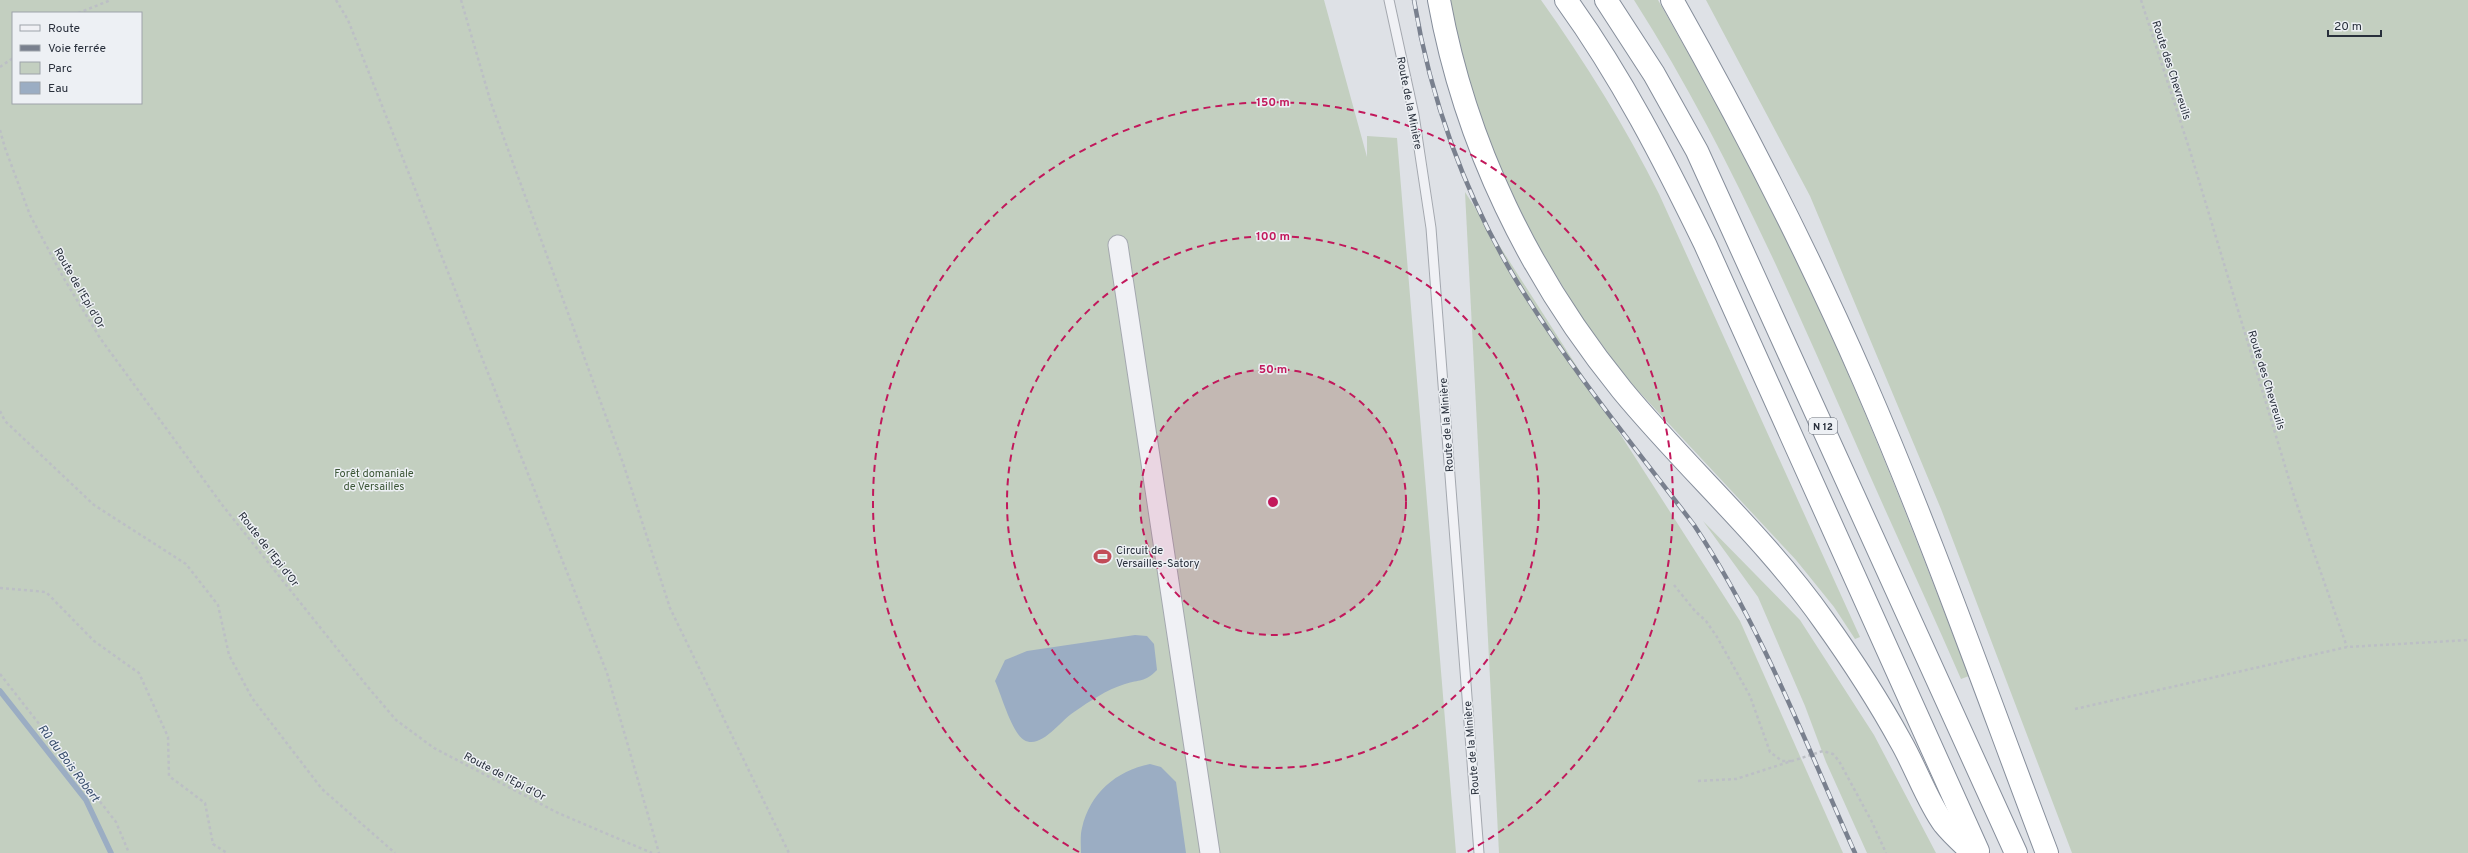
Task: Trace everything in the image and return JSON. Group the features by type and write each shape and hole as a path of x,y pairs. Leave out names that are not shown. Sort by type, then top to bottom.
{"highway":[{"path":"1439,0 1454,69 1472,126 1505,207 1535,264 1581,335 1623,390 1757,537 1823,620 1862,677 1901,742 1944,824 1973,853"},
{"path":"1566,0 1624,89 1666,163 1705,244 1978,853"},
{"name":"N 12","path":"1606,0 1654,74 1697,151 2016,853"},
{"path":"1672,0 1733,108 1801,246 1864,381 1947,587 2046,853"}],"street":[{"path":"1118,245 1210,853"}],"lane":[{"name":"Route de la Minière","path":"1389,0 1414,116 1431,228 1479,853"}],"path":[{"path":"81,12 111,0"},
{"path":"336,0 348,20 606,673 659,853"},
{"path":"461,0 491,104 624,463 670,608 789,853"},
{"name":"Route des Chevreuils","path":"2141,0 2190,151 2295,499 2346,647"},
{"path":"0,67 12,59"},
{"name":"Route de l'Epi d'Or","path":"0,130 5,148 30,214 63,277 100,338 224,506 367,686 396,720 434,748 558,813 652,853"},
{"path":"0,411 5,421 94,505 186,564 218,605 229,655 252,698 322,789 395,853"},
{"path":"1674,585 1718,637 1750,696 1770,752 1782,761 1794,762"},
{"path":"0,588 46,592 94,641 138,673 168,737 169,776 205,803 214,844 227,853"},
{"path":"2075,709 2346,647 2468,640"},
{"path":"0,674 116,822 129,853"},
{"path":"1698,781 1736,779 1794,762 1823,751 1833,754 1859,797 1886,853"}],"green space":[{"name":"Forêt domaniale de Versailles","path":"0,0 1324,0 1367,157 1367,136 1397,138 1456,853 0,853"},
{"path":"1449,0 1541,0 1589,71 1618,119 1659,194 1860,637 1855,639 1834,607 1796,560 1630,382 1582,318 1526,226 1478,115"},
{"path":"1634,0 1658,0 1707,86 1775,218 1839,353 1873,433 1969,676 1961,679 1778,269 1725,159 1666,52"},
{"path":"1706,0 2468,0 2468,853 2072,853 1941,509 1810,196"},
{"path":"1465,192 1740,621 1843,853 1499,853"},
{"path":"1703,521 1800,620 1874,735 1936,853 1867,853 1826,762 1805,706 1758,597"}],"water":[{"path":"1135,635 1147,636 1154,644 1157,670 1153,674 1145,679 1118,686 1098,696 1074,712 1044,738 1030,742 1024,740 1020,736 1011,722 995,681 1005,660 1027,651"},
{"path":"1150,764 1161,767 1176,782 1186,853 1081,853 1082,828 1091,804 1098,794 1116,778 1126,772"}],"waterway":[{"name":"Rû du Bois Robert","path":"0,691 86,800 111,853"}],"railway":[{"path":"1414,0 1430,73 1452,145 1481,214 1498,248 1516,280 1557,343 1602,405 1694,525 1718,564 1740,603 1781,685 1855,853"}],"place":[{"name":"Circuit de Versailles-Satory","path":"1103,556"}]}
